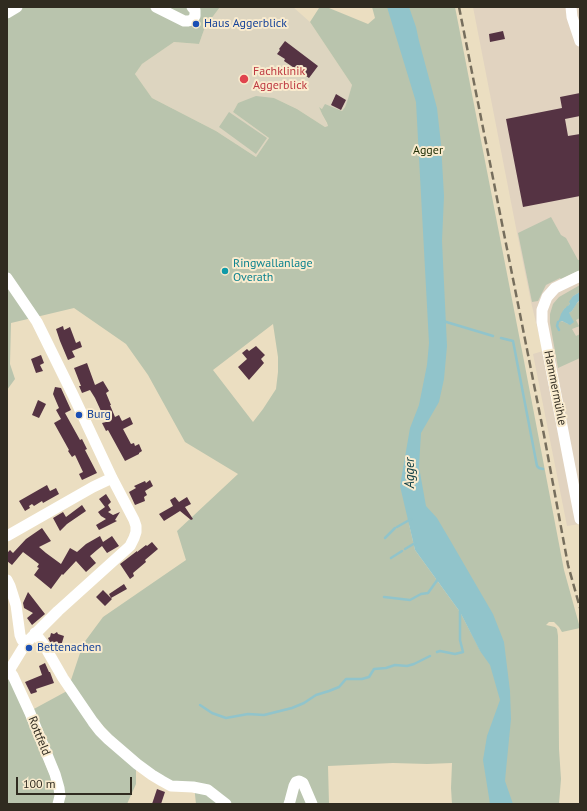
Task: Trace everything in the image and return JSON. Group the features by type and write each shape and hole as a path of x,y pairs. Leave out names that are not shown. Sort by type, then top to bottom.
{"street":[{"path":"7,13 17,7"},
{"path":"156,7 184,21 188,21 192,20 195,16 192,7"},
{"path":"571,7 572,17 580,41"},
{"name":"Hammermühle","path":"580,276 555,288 547,297 542,310 542,322 580,519"},
{"path":"7,278 37,322 136,526 136,532 130,546 35,633 26,643 8,672"},
{"path":"7,536 93,487 112,478"},
{"path":"7,580 16,605 20,635 22,640 26,643"},
{"path":"35,633 93,722 108,739 152,776 171,786 193,786 208,790 226,804"},
{"name":"Rottfeld","path":"8,672 13,676 55,774 60,796 58,804"},
{"path":"289,804 294,786 298,781 303,784 312,804"}],"shaded area":[{"name":"Fachklinik Aggerblick","path":"220,7 293,7 310,22 352,85 349,99 342,111 329,106 322,109 319,107 328,126 325,127 297,109 274,98 238,103 233,112 269,138 256,157 216,131 152,98 135,74 142,64 174,42 199,44 205,27"},
{"path":"473,7 580,7 580,524 567,526 533,354 543,351 531,302"}],"green space":[{"name":"Agger","path":"7,7 220,7 205,27 199,44 174,42 142,64 135,74 152,98 216,131 256,157 269,138 233,112 238,103 256,96 274,98 297,109 325,127 328,126 319,107 322,109 325,104 342,111 345,107 352,85 310,22 319,8 329,8 368,24 375,18 372,7 455,7 564,570 580,628 562,632 554,622 549,622 546,625 555,627 557,629 558,636 559,749 561,779 559,804 452,804 452,763 393,763 328,766 329,804 196,804 194,785 162,779 114,738 96,718 70,683 83,644 103,617 186,560 177,531 238,474 185,442 148,375 126,344 74,308 11,323 10,364 15,379 7,390","holes":["273,324 278,357 276,389 253,422 213,370","409,524 475,623 481,652 460,612 415,550"]},
{"path":"229,112 267,138 256,154 219,127"},
{"path":"551,217 561,235 566,238 578,260 580,260 580,270 546,285 538,301 532,302 518,233"},
{"path":"580,285 580,292 573,296 569,305 564,309 560,321 568,324 569,313 580,301 580,318 576,320 579,326 572,329 576,336 580,334 580,358 558,368 550,323 550,314 553,304 559,297"},
{"path":"7,678 13,685 56,790 54,804 7,804"},
{"path":"67,691 136,767 136,784 127,804 62,804 66,796 32,710"}],"water":[{"name":"Agger","path":"387,7 409,7 416,27 437,108 441,144 444,196 442,241 447,346 444,379 439,402 421,433 419,467 426,506 437,518 493,614 504,642 510,691 511,719 505,781 513,804 490,804 483,760 487,736 500,700 490,665 480,651 460,612 415,550 400,486 410,428 419,405 427,365 429,343 416,102"},
{"path":"580,292 580,302 579,301 577,303 569,313 574,322 570,325 562,321 559,322 558,321 561,314 569,305 569,302 573,296"}],"building":[{"path":"503,31 505,39 490,42 489,34"},
{"path":"285,41 318,66 309,78 284,61 285,59 277,54"},
{"path":"580,93 580,116 565,119 568,136 580,134 580,196 523,207 506,119 562,108 560,97"},
{"path":"336,94 346,100 341,110 331,105"},
{"path":"63,326 64,330 70,327 76,343 80,341 82,347 72,351 75,357 68,360 56,329"},
{"path":"256,346 265,355 261,359 264,363 249,380 238,367 247,359 242,353 247,349 249,351"},
{"path":"41,355 44,363 40,365 43,371 36,373 31,359"},
{"path":"87,363 95,385 103,381 109,391 106,393 115,417 119,415 122,421 130,417 133,424 123,429 131,444 134,443 135,446 139,444 142,451 125,461 108,430 106,431 102,423 106,422 95,398 90,390 82,393 79,386 81,386 74,368"},
{"path":"55,387 61,388 71,410 65,413 80,440 82,439 87,449 85,450 97,473 82,480 79,474 83,472 75,455 72,457 68,451 69,450 54,423 61,419 56,410 59,408 53,394"},
{"path":"38,400 46,404 39,418 32,415"},
{"path":"150,480 153,486 145,491 147,495 144,497 145,501 135,505 129,492 136,488 134,486 145,481 146,483"},
{"path":"47,485 50,491 56,488 59,494 43,503 42,501 34,506 32,504 29,506 30,508 25,511 19,501"},
{"path":"106,494 111,502 108,505 111,510 108,512 113,515 120,512 115,520 117,521 99,530 96,525 106,519 98,512 105,507 99,499"},
{"path":"175,497 179,502 187,497 191,504 185,507 193,519 191,520 180,511 164,521 159,514 173,506 170,500"},
{"path":"82,505 86,511 67,524 60,531 53,518 63,512 66,517"},
{"path":"42,528 51,541 39,547 61,564 70,548 77,552 86,544 100,536 103,542 112,536 119,546 107,553 102,546 90,556 96,563 86,572 76,561 63,575 62,574 51,589 34,575 39,568 37,567 39,564 23,552 12,565 7,561 7,553 10,550 13,553 26,539"},
{"path":"152,542 158,549 145,560 146,562 133,573 134,576 130,579 120,564"},
{"path":"124,584 127,589 111,598 109,594"},
{"path":"103,590 112,599 105,606 96,597"},
{"path":"28,592 45,614 32,625 27,618 33,613 24,608 23,603"},
{"path":"57,632 58,634 64,636 61,646 51,644 48,638 50,637 51,633 54,634"},
{"path":"45,663 54,683 36,689 37,692 31,694 25,682 42,675 39,666"},
{"path":"157,789 165,792 161,804 152,804"}],"waterway":[{"path":"443,321 493,336"},
{"path":"558,322 557,326 559,330"},
{"path":"501,338 513,341 537,466 543,469"},
{"path":"397,527 411,519"},
{"path":"385,538 395,528"},
{"path":"405,549 415,543"},
{"path":"391,558 402,551"},
{"path":"384,597 410,600 421,594 428,593 438,579"},
{"path":"437,652 440,651 455,654 463,652 460,640 460,611"},
{"path":"200,705 212,713 226,718 248,714 264,715 292,708 304,703 316,695 339,687 346,679 362,679 369,677 374,669 386,668 395,665 407,666 430,656"}],"railway":[{"path":"459,7 544,435 568,565 580,608"}],"place":[{"name":"Haus Aggerblick","path":"196,24"},
{"name":"Fachklinik Aggerblick","path":"244,79"},
{"name":"Ringwallanlage Overath","path":"225,271"},
{"name":"Burg","path":"79,415"},
{"name":"Bettenachen","path":"29,648"}]}
